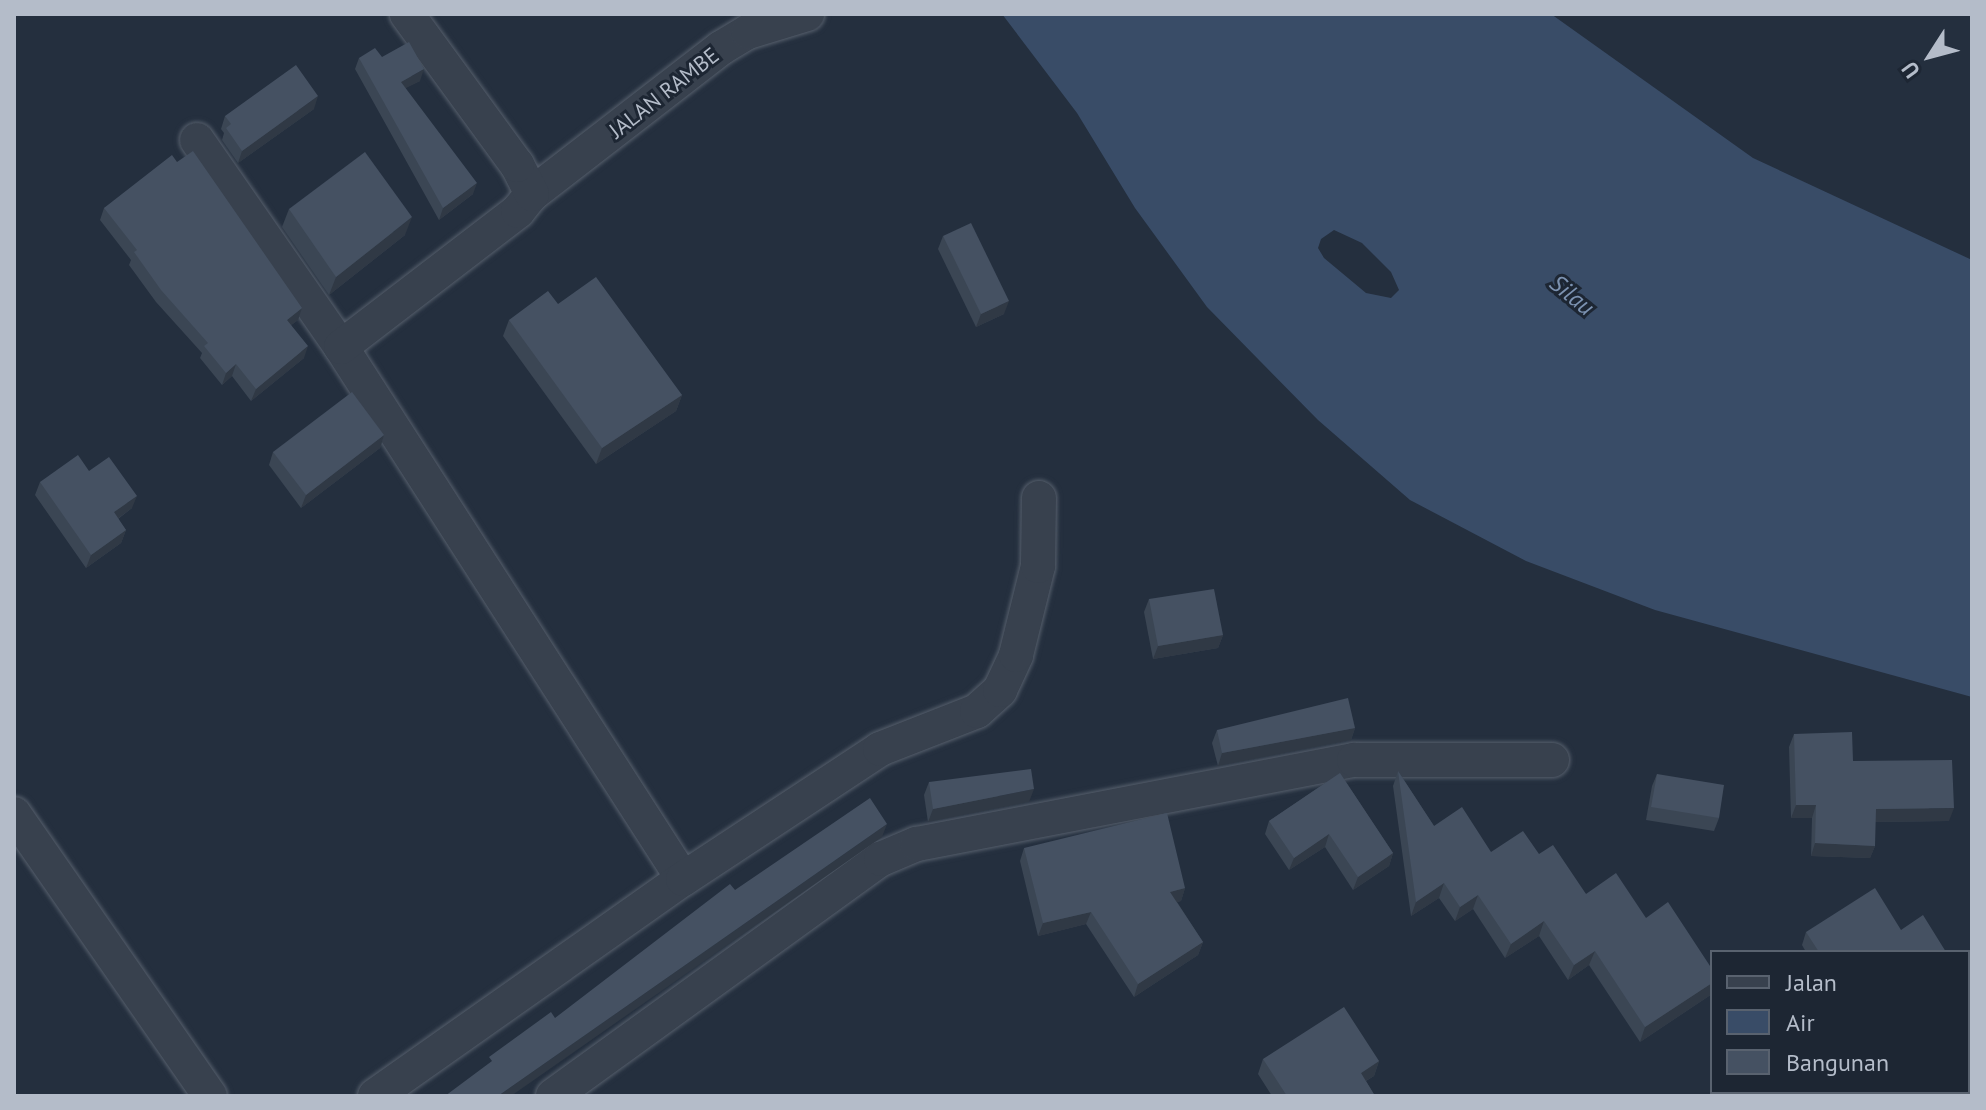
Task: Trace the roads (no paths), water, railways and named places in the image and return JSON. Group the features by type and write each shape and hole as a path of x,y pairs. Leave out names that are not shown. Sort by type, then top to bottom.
{"street":[{"path":"407,14 517,165 532,194"},
{"name":"JALAN RAMBE","path":"341,347 518,211 532,194 721,48 748,32 807,14"},
{"path":"197,140 341,347 683,879"},
{"path":"375,1096 683,879 880,749 977,711 1000,690 1016,655 1038,566 1039,498"},
{"path":"553,1096 881,859 917,844 1354,760 1552,760"},
{"path":"14,814 210,1096"}],"water":[{"name":"Silau","path":"1002,14 1551,14 1753,158 1972,260 1972,697 1655,610 1526,561 1410,500 1318,420 1207,307 1135,208 1077,113","holes":["1334,230 1362,243 1391,272 1399,290 1391,298 1366,293 1324,258 1318,248 1321,239"]}]}
